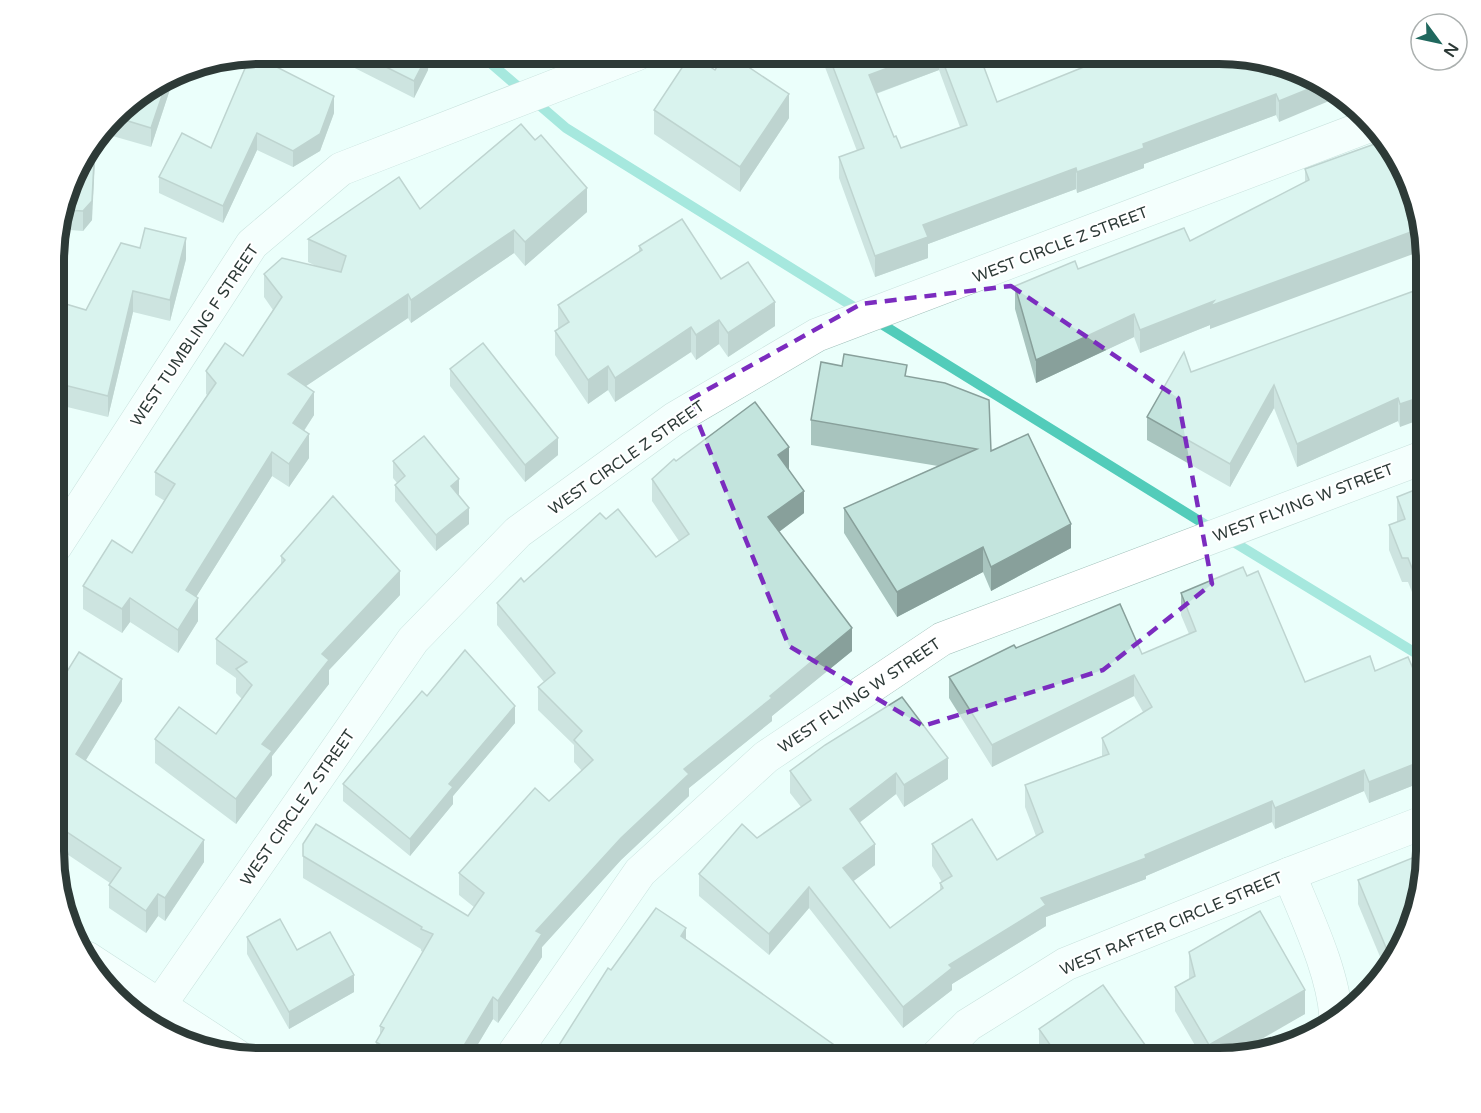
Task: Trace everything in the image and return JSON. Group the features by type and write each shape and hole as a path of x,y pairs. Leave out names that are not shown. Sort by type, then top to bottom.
{"street":[{"name":"WEST TUMBLING F STREET","path":"64,532 252,244 341,169 610,64"},
{"name":"WEST CIRCLE Z STREET","path":"154,1013 413,640 518,532 674,419 818,335 1364,128"},
{"name":"WEST FLYING W STREET","path":"518,1048 640,872 766,757 942,639 1416,460"},
{"name":"WEST RAFTER CIRCLE STREET","path":"945,1048 968,1025 1066,964 1416,825"},
{"path":"1289,874 1323,962 1335,1001 1336,1011"},
{"path":"108,975 154,1013 207,1041"}],"highlighted area":[{"path":"1011,286 1178,398 1212,584 1103,670 923,726 789,646 689,400 861,304"}],"building":[{"path":"271,64 334,96 320,134 293,151 257,133 223,206 159,177 182,133 211,148 246,65"},
{"path":"380,64 423,64 414,81"},
{"path":"684,64 707,64 715,70 718,64 745,64 789,94 740,167 654,110"},
{"path":"832,65 897,65 869,75 894,137 896,136 901,148 967,125 944,65 983,65 997,102 1089,65 1233,65 1258,68 1283,75 1312,88 1279,101 1276,94 1143,144 1144,148 1077,172 1076,168 923,225 928,237 875,256 839,157 864,148"},
{"path":"164,91 151,128 125,120"},
{"path":"521,124 535,140 541,135 587,188 525,242 514,230 411,300 408,294 288,374 314,392 293,423 309,434 289,464 272,452 186,590 198,598 178,630 130,598 122,609 83,586 112,540 132,553 175,484 155,472 216,383 206,371 225,343 243,356 282,297 264,274 282,258 341,272 346,256 308,239 399,177 420,209"},
{"path":"1377,143 1396,174 1410,210 1414,231 1210,306 1214,301 1140,330 1134,314 1036,360 1015,286 1075,261 1078,269 1184,228 1190,241 1309,180 1305,169"},
{"path":"94,158 92,201 83,211 71,210 79,186"},
{"path":"682,219 721,279 748,262 775,302 728,333 719,320 696,335 691,327 615,378 608,366 588,380 555,331 569,322 558,305 642,250 639,246"},
{"path":"145,228 186,238 170,300 133,291 108,396 64,385 64,303 86,310 121,243 140,248"},
{"path":"1416,290 1416,399 1400,404 1398,398 1297,444 1274,385 1230,464 1147,417 1184,352 1191,372"},
{"path":"483,343 558,438 525,465 450,369"},
{"path":"844,354 907,365 905,376 945,383 989,400 991,451 1028,434 1071,524 991,567 983,547 897,592 844,508 977,449 811,420 821,362 842,366"},
{"path":"755,402 789,447 778,455 804,491 768,517 852,628 770,696 772,698 684,769 689,774 621,838 536,931 542,934 498,1001 493,997 463,1048 386,1048 376,1042 384,1028 380,1026 433,934 421,929 422,927 303,856 303,844 316,824 468,916 484,893 459,873 535,788 549,801 593,760 574,740 582,731 538,687 555,673 497,603 521,578 524,582 600,513 606,519 618,509 656,557 689,534 652,479 674,459 676,461"},
{"path":"424,436 459,479 451,486 469,508 436,535 395,485 405,476 393,461"},
{"path":"1416,489 1416,578 1408,558 1402,558 1389,525 1405,519 1397,497"},
{"path":"333,496 400,571 322,654 329,660 262,744 272,751 236,799 155,739 179,707 216,734 252,685 236,669 247,662 216,639 285,560 281,556"},
{"path":"1243,567 1247,576 1258,571 1305,682 1370,656 1375,671 1408,657 1416,675 1416,763 1369,782 1364,770 1275,808 1272,801 1145,855 1146,858 1041,898 1046,905 949,965 952,968 903,1007 809,887 769,934 699,874 742,824 757,838 811,800 790,771 825,745 902,697 948,758 904,785 896,773 850,809 875,844 843,868 890,928 943,888 940,883 952,876 932,844 972,819 997,860 1043,832 1025,785 1109,754 1102,738 1152,707 1134,675 992,745 949,677 1014,645 1016,648 1120,604 1142,654 1196,631 1181,593"},
{"path":"465,650 515,706 449,784 453,787 410,839 343,784 422,691 427,696"},
{"path":"79,652 122,679 76,754 204,840 165,898 158,894 146,911 109,885 121,868 65,831 65,675"},
{"path":"1416,856 1410,903 1402,927 1388,952 1358,880"},
{"path":"656,908 686,928 681,936 839,1048 557,1048 608,968 611,970"},
{"path":"1260,911 1305,990 1209,1045 1175,987 1195,976 1189,952"},
{"path":"280,919 297,950 330,932 354,975 289,1012 247,937"},
{"path":"1103,985 1147,1048 1052,1048 1039,1029"}],"waterway":[{"path":"492,64 566,128 862,312"},
{"path":"875,320 1214,530"},
{"path":"1227,538 1416,653"}]}
